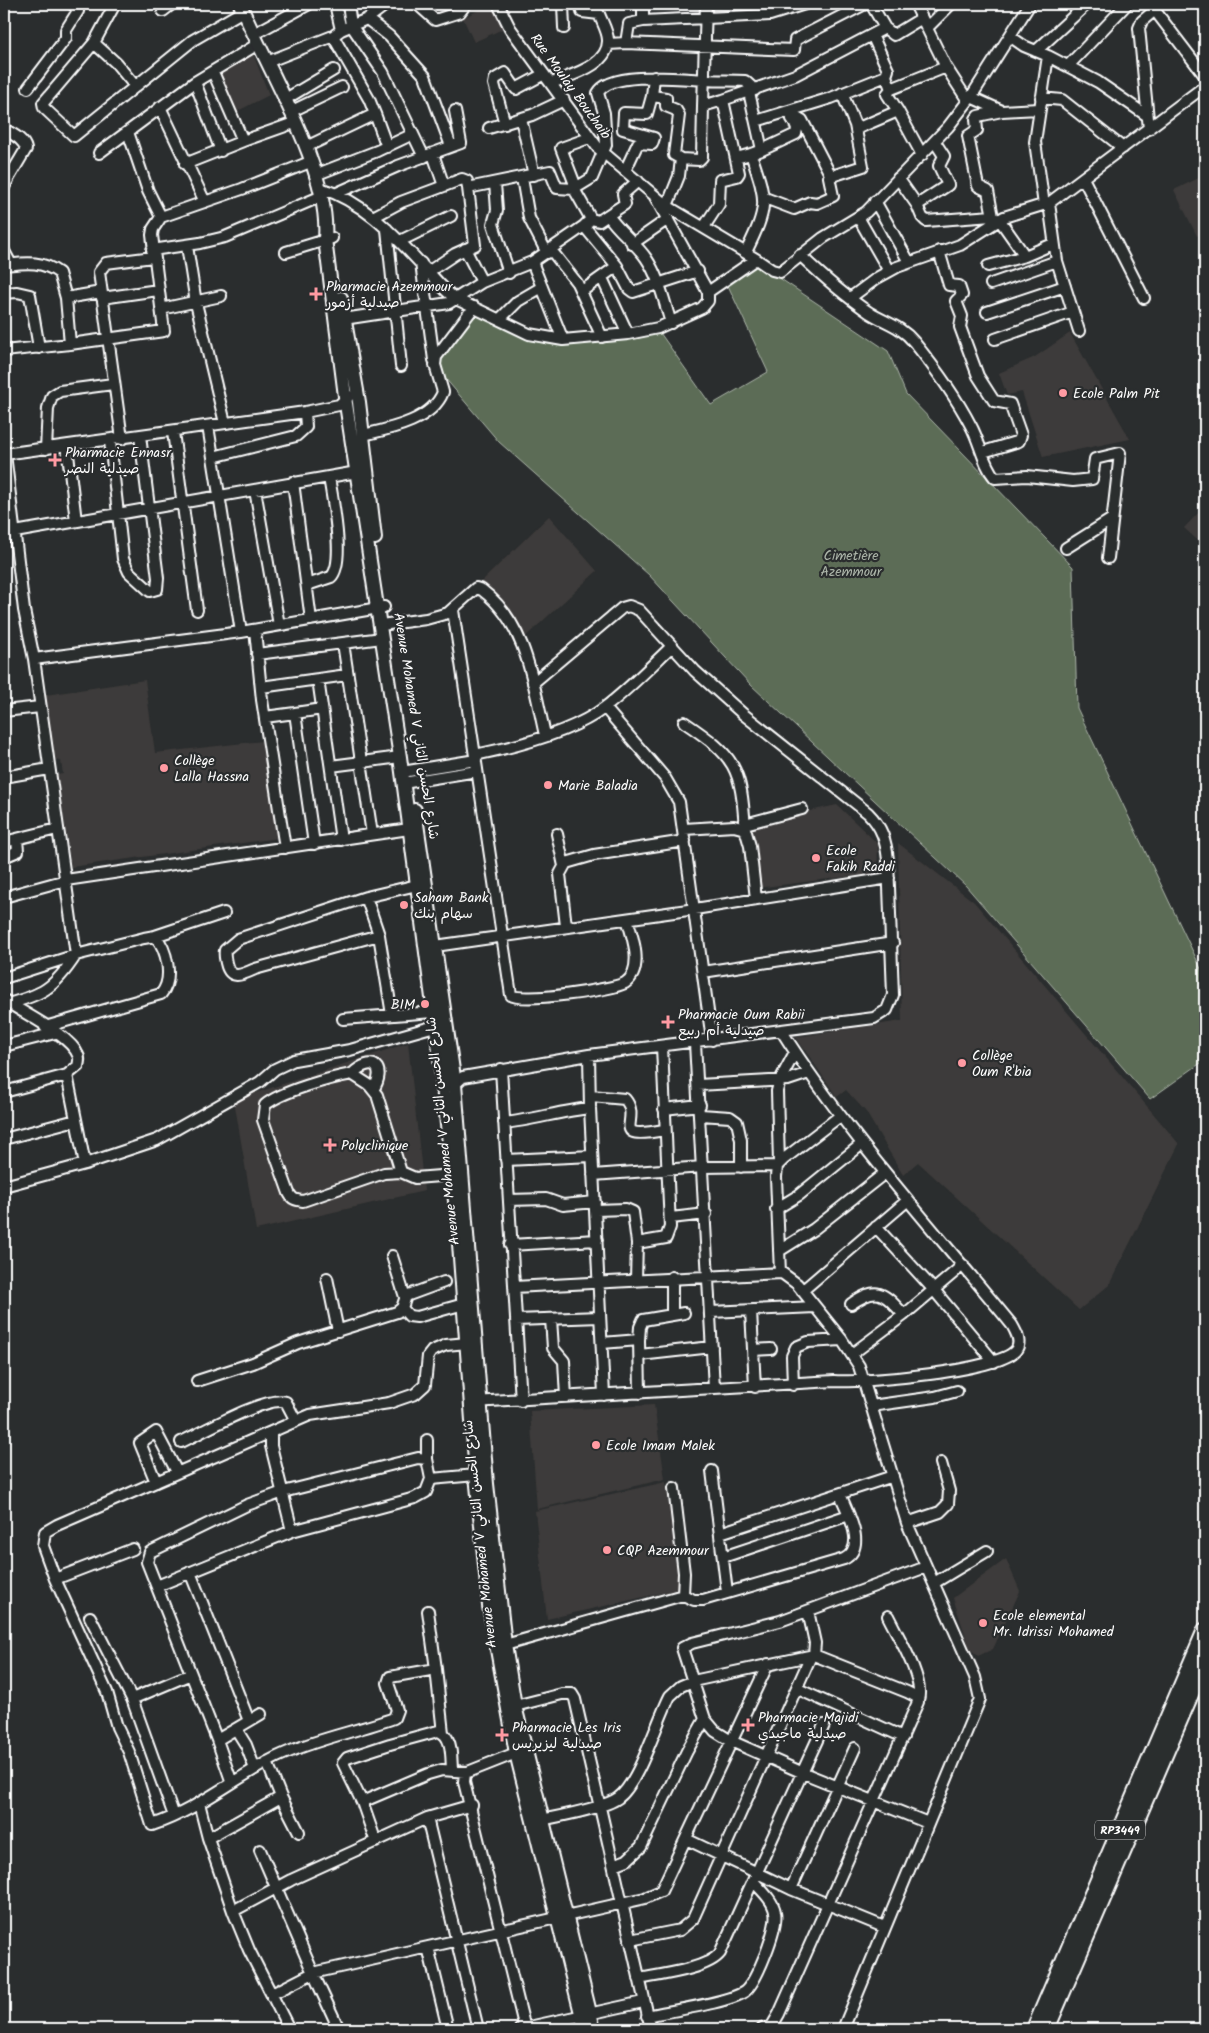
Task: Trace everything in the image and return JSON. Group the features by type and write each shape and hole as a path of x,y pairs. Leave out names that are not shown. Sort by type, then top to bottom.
{"highway":[{"name":"RP3449","path":"1034,2029 1205,1630"},
{"name":"RP3449","path":"1047,2029 1205,1662"}],"main road":[{"name":"Avenue Mohamed V شارع الحسن الثاني","path":"241,6 306,147 321,192 340,320 357,472 381,608"},
{"name":"Avenue Mohamed V شارع الحسن الثاني","path":"350,404 362,434 383,629 400,757 406,777 409,829 417,885 431,947 435,1026 451,1079"},
{"name":"Avenue Mohamed V شارع الحسن الثاني","path":"383,629 451,1079 464,1304 467,1342 476,1402 476,1475 483,1558 500,1646 516,1753 538,1821"},
{"name":"Avenue Mohamed V شارع الحسن الثاني","path":"457,1179 476,1402 492,1539 500,1646 516,1706 538,1821 561,1916 586,2014 594,2029"},
{"name":"Avenue Mohamed V شارع الحسن الثاني","path":"585,2029 586,2014"}],"street":[{"path":"28,88 66,38 66,30 78,11 73,4"},
{"path":"115,4 94,44 43,103 44,108 75,136 135,86 241,6"},
{"path":"163,11 172,4"},
{"path":"99,153 195,82 213,72 256,39 309,4"},
{"path":"335,4 342,30 387,147"},
{"path":"342,30 348,4"},
{"path":"267,62 367,19 386,4"},
{"path":"416,4 435,20 460,12 466,4"},
{"path":"563,4 564,28"},
{"path":"552,83 596,63 608,44 599,14 583,13 581,4"},
{"path":"643,4 643,21"},
{"path":"652,96 666,98 666,106 678,113 674,155 681,159 699,160 702,157 706,4"},
{"path":"626,43 629,24 643,21 770,15 805,4"},
{"path":"608,44 626,43 794,50 795,40 865,4"},
{"path":"871,4 885,28 894,35 922,18"},
{"path":"915,4 928,27 946,67 969,99 1002,111"},
{"path":"928,27 951,4"},
{"path":"1029,4 1011,36 969,99 935,142 866,212 800,255 850,298 877,317 895,325 908,336 964,413 995,478 1027,476 1073,481 1093,478 1095,460 1120,452 1108,558"},
{"path":"1036,51 1087,4"},
{"path":"1068,66 1127,4"},
{"name":"Rue Moulay Bouchaib","path":"501,5 510,28 552,83 589,138 654,195 668,206 778,272 800,255"},
{"path":"1149,129 1146,115 1139,28 1153,7 1205,76"},
{"path":"367,19 389,36 424,76 451,146"},
{"path":"703,106 795,75 885,28"},
{"path":"342,30 383,72 413,134 428,156 444,186"},
{"path":"872,35 888,70 886,76 892,89"},
{"path":"1011,36 1036,51 1098,82 1146,115"},
{"path":"94,44 116,63 135,86"},
{"path":"1048,56 1035,150 1057,261 1079,331"},
{"path":"922,154 887,94 892,89 946,67"},
{"path":"284,100 334,70"},
{"path":"213,72 242,141"},
{"path":"505,124 494,84 495,79 506,74 516,89 544,74"},
{"path":"626,171 638,143 652,144 654,138 623,129 624,113 647,114 652,96 654,76"},
{"path":"468,188 551,171 557,188 575,188 592,178 603,152 606,134 598,91 619,81 654,76 745,81 752,91 762,150"},
{"path":"756,121 791,115 886,76"},
{"path":"195,82 221,151"},
{"path":"898,178 917,205 922,217 926,220 995,219 1047,204 1205,86"},
{"path":"185,164 221,151 292,118 342,87"},
{"path":"765,198 794,209 810,202 817,203 833,196 828,179 831,176 863,165 856,130 842,93"},
{"path":"489,128 521,119 564,100"},
{"path":"704,227 719,204 721,179 738,174 723,100"},
{"path":"1025,256 995,219 988,191 978,186 968,137 976,130 977,117 1062,100 1123,148"},
{"path":"160,107 185,164 205,202"},
{"path":"337,193 462,141 455,111"},
{"path":"856,130 898,112"},
{"path":"306,147 375,114"},
{"path":"736,158 762,150 796,134 797,129 791,115"},
{"path":"791,115 802,120 831,176"},
{"path":"521,119 534,175"},
{"path":"4,129 26,146 24,154 7,174 4,187"},
{"path":"128,132 148,191 161,217"},
{"path":"314,175 387,147 413,134"},
{"path":"589,138 561,148 588,222 631,291 698,271"},
{"path":"917,205 948,185 939,166 944,156 935,142"},
{"path":"746,252 760,220 765,198 750,154"},
{"path":"668,206 679,176 681,159"},
{"path":"4,351 164,331 153,254 153,229 161,217 310,162"},
{"path":"522,178 529,218 549,252 573,277 582,291 602,337"},
{"path":"1083,178 1144,298"},
{"path":"373,217 401,202 462,179 467,181 476,243 474,246 465,249 428,272"},
{"path":"340,320 394,310 445,304 456,299 482,282 509,273 532,262 549,252 588,222 600,220 625,204 623,194 638,181"},
{"path":"495,184 498,210 493,224 509,273"},
{"path":"122,439 102,296 100,272 106,263 153,254 240,232 321,192 337,193 359,205 387,229 456,299 537,337 563,340 628,334 644,332 671,323 702,308 708,301 708,292 698,271 654,195"},
{"path":"875,201 909,262"},
{"path":"608,215 648,260 659,284 671,323"},
{"path":"400,242 452,216"},
{"path":"858,217 889,271"},
{"path":"632,244 668,219"},
{"path":"850,298 889,271 939,251 960,245 995,219"},
{"path":"387,229 401,366"},
{"path":"286,252 328,235"},
{"path":"988,266 1025,256 1053,244"},
{"path":"187,246 196,303 225,423"},
{"path":"465,249 482,282"},
{"path":"939,251 949,285 958,286 962,289 962,295 956,301 962,316 960,327 979,380 994,401 1010,404 1021,435 1019,441 983,452"},
{"path":"4,252 7,265 34,262 59,273 66,298 70,344"},
{"path":"708,292 756,259"},
{"path":"991,284 1057,261"},
{"path":"532,262 563,340"},
{"path":"362,434 404,424 424,414 435,405 443,392 434,360 421,263"},
{"path":"582,291 617,266"},
{"path":"602,278 628,334"},
{"path":"987,312 1065,286"},
{"path":"500,320 518,301 542,287"},
{"path":"66,298 158,290"},
{"path":"4,293 17,292 30,295 39,348"},
{"path":"161,309 196,303 221,296"},
{"path":"434,360 474,307"},
{"path":"995,338 1073,312"},
{"path":"46,449 48,408 52,396 60,391 113,384"},
{"path":"5,1003 29,999 52,985 76,955 34,659 24,610 4,454 173,432 350,404"},
{"path":"213,456 296,436 306,427 306,412"},
{"path":"208,426 241,632"},
{"path":"173,432 197,610"},
{"path":"110,441 124,565 144,587 154,591 157,589 158,578 140,436"},
{"path":"67,446 76,521"},
{"path":"15,532 357,472"},
{"path":"307,585 331,578 338,566 329,477"},
{"path":"293,482 311,620"},
{"path":"255,490 279,625"},
{"path":"1066,548 1112,519"},
{"path":"258,654 343,643 383,629 426,619 453,610 476,588 485,591 520,636 545,735"},
{"path":"451,1079 589,1055 695,1043 866,1019 884,1014 890,1006 894,995 893,943 886,843 874,819 743,714 672,646 639,610 634,607 625,606 533,683"},
{"path":"34,659 241,632 381,608"},
{"path":"453,610 500,937 512,996 521,998 562,995 620,986 632,978 635,961 627,918"},
{"path":"254,630 285,848"},
{"path":"343,643 372,834"},
{"path":"406,777 476,762 584,721 605,708 672,646"},
{"path":"261,687 347,675"},
{"path":"318,679 341,840"},
{"path":"4,711 40,707"},
{"path":"605,708 676,794 684,829 684,841 712,1040"},
{"path":"265,717 322,709"},
{"path":"295,713 314,844"},
{"path":"684,722 722,750 734,764 741,788 756,900"},
{"path":"331,766 400,757"},
{"path":"4,777 49,769"},
{"path":"684,829 745,826 802,810"},
{"path":"4,897 66,880 409,829"},
{"path":"4,842 57,830"},
{"path":"557,834 564,866"},
{"path":"4,857 18,851 17,839"},
{"path":"566,926 560,874 564,866 576,859 684,841"},
{"path":"431,947 756,900 889,878"},
{"path":"379,935 255,969 239,976 233,975 228,969 225,950 238,939 366,897 417,885"},
{"path":"366,897 379,935 392,1015"},
{"path":"4,978 76,955 155,936 224,913"},
{"path":"45,1027 161,994 167,986 167,967 162,947 155,936"},
{"path":"703,972 893,943"},
{"path":"4,1092 67,1075 78,1066 78,1054 66,1041 5,1003"},
{"path":"343,1019 434,1012"},
{"path":"4,1186 85,1164 162,1137 260,1082 275,1069 288,1062 350,1050 435,1026"},
{"path":"476,1402 714,1388 865,1382 941,1372 994,1362 1007,1358 1016,1350 1017,1334 840,1116 809,1073 782,1030"},
{"path":"4,1046 55,1033"},
{"path":"695,1043 706,1214 714,1388"},
{"path":"637,1243 666,1238 671,1218 666,1170 662,1046"},
{"path":"780,1273 776,1209 778,1165 777,1104 780,1080 795,1052"},
{"path":"589,1055 604,1395"},
{"path":"373,1090 379,1078 378,1070 368,1063 362,1065 352,1074 330,1078 278,1097 265,1105 262,1111 263,1120 291,1198 303,1201 384,1173 401,1172 415,1178 457,1179"},
{"path":"501,1069 510,1245 521,1400"},
{"path":"698,1085 780,1080 809,1073"},
{"path":"352,1074 378,1095 401,1172"},
{"path":"67,1075 85,1164"},
{"path":"591,1096 625,1099 629,1108 630,1128 634,1133 640,1134 664,1130"},
{"path":"504,1123 590,1108"},
{"path":"664,1108 700,1110 730,1117 737,1122 741,1140 741,1167"},
{"path":"593,1175 703,1167 778,1165 840,1116"},
{"path":"4,1139 76,1120"},
{"path":"776,1209 798,1195 862,1144"},
{"path":"506,1160 592,1156"},
{"path":"778,1251 814,1229 885,1173"},
{"path":"509,1200 546,1199 563,1205 632,1210 637,1243 636,1280"},
{"path":"802,1291 908,1200"},
{"path":"671,1218 706,1214"},
{"path":"876,1227 934,1290 994,1362"},
{"path":"510,1245 597,1240"},
{"path":"197,1381 253,1363 298,1343 397,1312 402,1308 405,1297 392,1256"},
{"path":"852,1354 904,1315 962,1265"},
{"path":"514,1287 709,1275 780,1273 791,1278 842,1340 852,1354 865,1382 907,1523 978,1685 980,1699 843,2029"},
{"path":"672,1277 672,1314"},
{"path":"327,1278 338,1331"},
{"path":"405,1297 444,1282"},
{"path":"851,1304 869,1293 878,1292 884,1295 904,1315"},
{"path":"402,1308 409,1316 417,1317 464,1304"},
{"path":"711,1312 814,1308"},
{"path":"751,1311 755,1386"},
{"path":"640,1392 640,1327 644,1320 684,1313"},
{"path":"516,1320 600,1317"},
{"path":"551,1319 553,1348 564,1361 566,1396"},
{"path":"602,1343 639,1340"},
{"path":"793,1384 792,1356 796,1347 808,1342 842,1340"},
{"path":"436,1669 390,1678 388,1683 397,1710 394,1718 314,1742 267,1762 199,1803 152,1825 129,1752 117,1727 106,1692 55,1579 44,1546 43,1535 47,1531 177,1472 317,1413 382,1404 415,1394 425,1385 430,1353 440,1347 467,1342"},
{"path":"640,1355 712,1347"},
{"path":"753,1350 771,1349"},
{"path":"871,1406 936,1397 957,1391"},
{"path":"180,1442 241,1413 274,1401 286,1402 296,1421"},
{"path":"156,1482 140,1443 156,1432 177,1472"},
{"path":"271,1432 271,1446 292,1532"},
{"path":"157,1586 292,1532 415,1498 426,1492 431,1479 426,1440"},
{"path":"232,1783 147,1562 148,1554 152,1550 247,1505 283,1492 418,1458 427,1459"},
{"path":"907,1523 940,1512 948,1504 950,1496 941,1463"},
{"path":"712,1471 726,1592"},
{"path":"431,1479 476,1475"},
{"path":"720,1533 893,1476"},
{"path":"674,1488 684,1572 684,1595"},
{"path":"500,1646 684,1595 697,1601 850,1556 856,1542 849,1515 840,1494"},
{"path":"723,1557 849,1515"},
{"path":"55,1579 133,1549"},
{"path":"934,1583 987,1550"},
{"path":"926,1567 780,1621 684,1645 682,1651 705,1719 715,1731 731,1741 766,1757 928,1823"},
{"path":"190,1572 249,1721"},
{"path":"428,1611 443,1733 448,1740 452,1770"},
{"path":"630,1940 686,1927 696,1914 812,1655 815,1643 808,1611"},
{"path":"762,2029 772,2026 775,2020 914,1714 920,1688 888,1616"},
{"path":"90,1617 132,1699 174,1816"},
{"path":"538,1821 600,1806 615,1800 624,1793 633,1779 670,1696 680,1686 693,1681 812,1655 907,1692 918,1700"},
{"path":"272,1994 314,1973 650,1896 661,1891 768,1664"},
{"path":"132,1699 191,1674"},
{"path":"798,1689 903,1737"},
{"path":"516,1706 562,1694 573,1696 614,1865 643,2002 651,2029"},
{"path":"217,1740 261,1714"},
{"path":"614,1865 627,1860 641,1847 687,1750 705,1719"},
{"path":"639,1979 702,1964 716,1958 824,1725"},
{"path":"236,1729 246,1745 255,1768"},
{"path":"376,1842 362,1802 344,1766 345,1760 430,1732 443,1733"},
{"path":"791,1889 856,1748"},
{"path":"362,1802 428,1774 452,1770 465,1773 516,1753"},
{"path":"267,1762 281,1797 299,1832"},
{"path":"465,1773 464,1782 472,1805 502,1930 523,2029 643,2002"},
{"path":"208,1838 281,1797"},
{"path":"199,1803 208,1838 233,1911 290,2029"},
{"path":"233,1911 275,1888 427,1818 472,1805"},
{"path":"427,1818 478,2029"},
{"path":"686,1839 721,1856 755,1877 791,1889 884,1928"},
{"path":"260,1850 275,1888 339,2029"},
{"path":"647,2016 731,1998 748,1988 762,1961 776,1917 772,1904 755,1877"},
{"path":"428,1947 448,2029"}],"shaded area":[{"path":"491,4 507,27 474,42 463,18"},
{"path":"250,46 269,95 232,114 213,68"},
{"path":"1205,175 1205,232 1197,236 1174,190"},
{"name":"Ecole Palm Pit","path":"1070,333 1130,439 1043,457 1022,392 1007,395 999,373 1035,357"},
{"path":"1205,506 1205,547 1184,528"},
{"path":"549,516 597,571 523,639 481,582"},
{"name":"Collège Lalla Hassna","path":"145,680 155,753 263,741 278,838 71,867 57,775 63,774 61,761 55,760 46,695"},
{"name":"Ecole Fakih Raddi","path":"837,805 878,844 877,873 756,888 750,824"},
{"name":"Collège Oum R'bia","path":"898,843 974,902 1179,1144 1109,1285 1079,1310 918,1162 903,1175 866,1112 846,1090 837,1097 796,1037 902,1021"},
{"name":"Polyclinique","path":"408,1043 424,1191 256,1230 234,1100"},
{"name":"Ecole Imam Malek","path":"654,1405 665,1479 537,1509 530,1411"},
{"name":"CQP Azemmour","path":"666,1482 679,1589 547,1619 535,1511"},
{"name":"Ecole elemental Mr. Idrissi Mohamed","path":"1006,1559 1020,1591 993,1649 978,1656 970,1649 953,1598"}],"green space":[{"name":"Cimetière Azemmour","path":"757,263 888,351 906,394 1073,567 1077,708 1205,977 1205,1060 1150,1099 966,886 751,685 649,575 499,442 439,371 437,359 479,309 532,337 658,330 711,405 768,372 725,279"}],"place":[{"name":"Pharmacie Azemmour صيدلية أزمور","path":"316,294"},
{"name":"Ecole Palm Pit","path":"1063,393"},
{"name":"Pharmacie Ennasr صيدلية النصر","path":"55,460"},
{"name":"Collège Lalla Hassna","path":"164,768"},
{"name":"Marie Baladia","path":"548,785"},
{"name":"Ecole Fakih Raddi","path":"816,858"},
{"name":"Saham Bank سهام بنك","path":"404,905"},
{"name":"BIM","path":"425,1004"},
{"name":"Pharmacie Oum Rabii صيدلية أم ربيع","path":"668,1022"},
{"name":"Collège Oum R'bia","path":"962,1063"},
{"name":"Polyclinique","path":"330,1145"},
{"name":"Ecole Imam Malek","path":"596,1445"},
{"name":"CQP Azemmour","path":"607,1550"},
{"name":"Ecole elemental Mr. Idrissi Mohamed","path":"983,1623"},
{"name":"Pharmacie Majidi صيدلية ماجيدي","path":"748,1725"},
{"name":"Pharmacie Les Iris صيدلية ليزيريس","path":"502,1735"}]}
